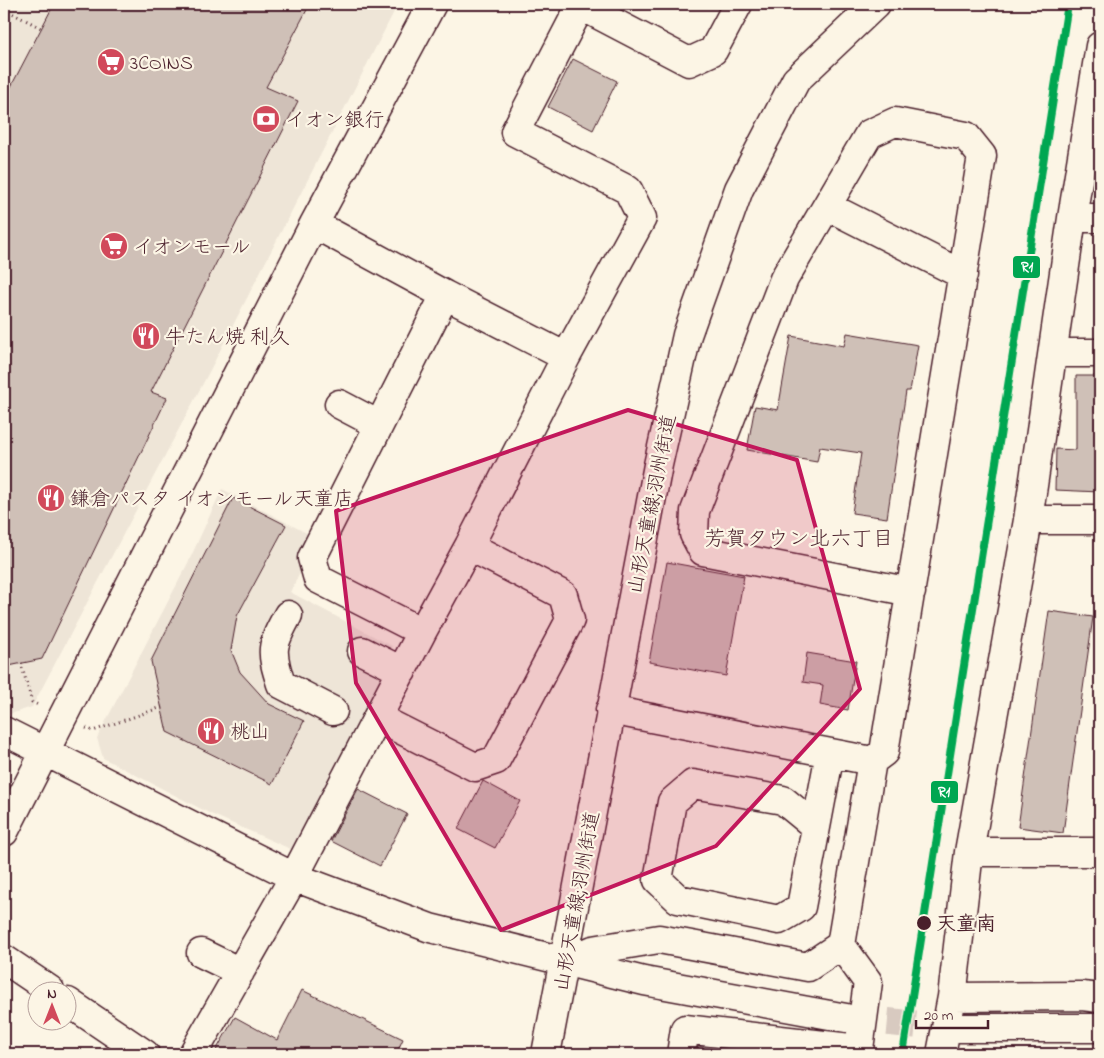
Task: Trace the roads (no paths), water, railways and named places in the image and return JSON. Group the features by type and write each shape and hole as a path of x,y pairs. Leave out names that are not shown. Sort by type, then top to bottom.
{"street":[{"path":"4,832 314,224 432,4"},
{"path":"193,1054 294,877 469,546 566,357 642,218 628,190 515,132 579,5 689,62 713,50 738,4"},
{"name":"山形天童線;羽州街道","path":"546,1054 658,465 687,335 739,189 796,80 876,4"},
{"path":"941,1054 952,997 968,852 1028,520 1072,218 1097,89 1100,46"},
{"path":"681,1054 686,1029 840,1050 859,1049 868,982 841,945 872,761 884,752 911,592 982,156 966,136 894,122 869,134 784,279 695,511 694,534 703,551 911,592"},
{"path":"827,206 963,275"},
{"path":"1072,218 1100,218"},
{"path":"314,224 445,295 566,357"},
{"path":"422,632 318,579 312,558 445,295"},
{"path":"1053,353 1100,353"},
{"path":"339,404 379,425"},
{"path":"1028,520 1100,520"},
{"path":"378,718 475,767 496,760 570,620 563,595 469,546"},
{"path":"288,615 274,641 274,661 281,684 333,711"},
{"path":"362,651 402,671"},
{"path":"610,710 872,761"},
{"path":"4,731 294,877 430,928 644,981 846,1018"},
{"path":"816,828 783,800 693,784 672,802 658,880 678,899 779,920 801,907 816,828 830,753"},
{"path":"968,852 1100,852"},
{"path":"565,962 593,950 659,939 808,967 841,945"},
{"path":"201,953 240,972"},
{"path":"4,959 35,980"},
{"path":"952,997 1082,996 1100,998"},
{"path":"78,1009 145,1054"},
{"path":"953,1028 1100,1028"}],"tunnel":[{"path":"846,1018 953,1028"}],"place":[{"name":"3COINS","path":"111,62"},
{"name":"イオン銀行","path":"266,119"},
{"name":"イオンモール","path":"114,246"},
{"name":"牛たん焼 利久","path":"146,336"},
{"name":"鎌倉パスタ イオンモール天童店","path":"51,498"},
{"name":"桃山","path":"211,731"},
{"name":"天童南","path":"924,923"}],"district":[{"name":"芳賀タウン北六丁目","path":"799,538"}]}
